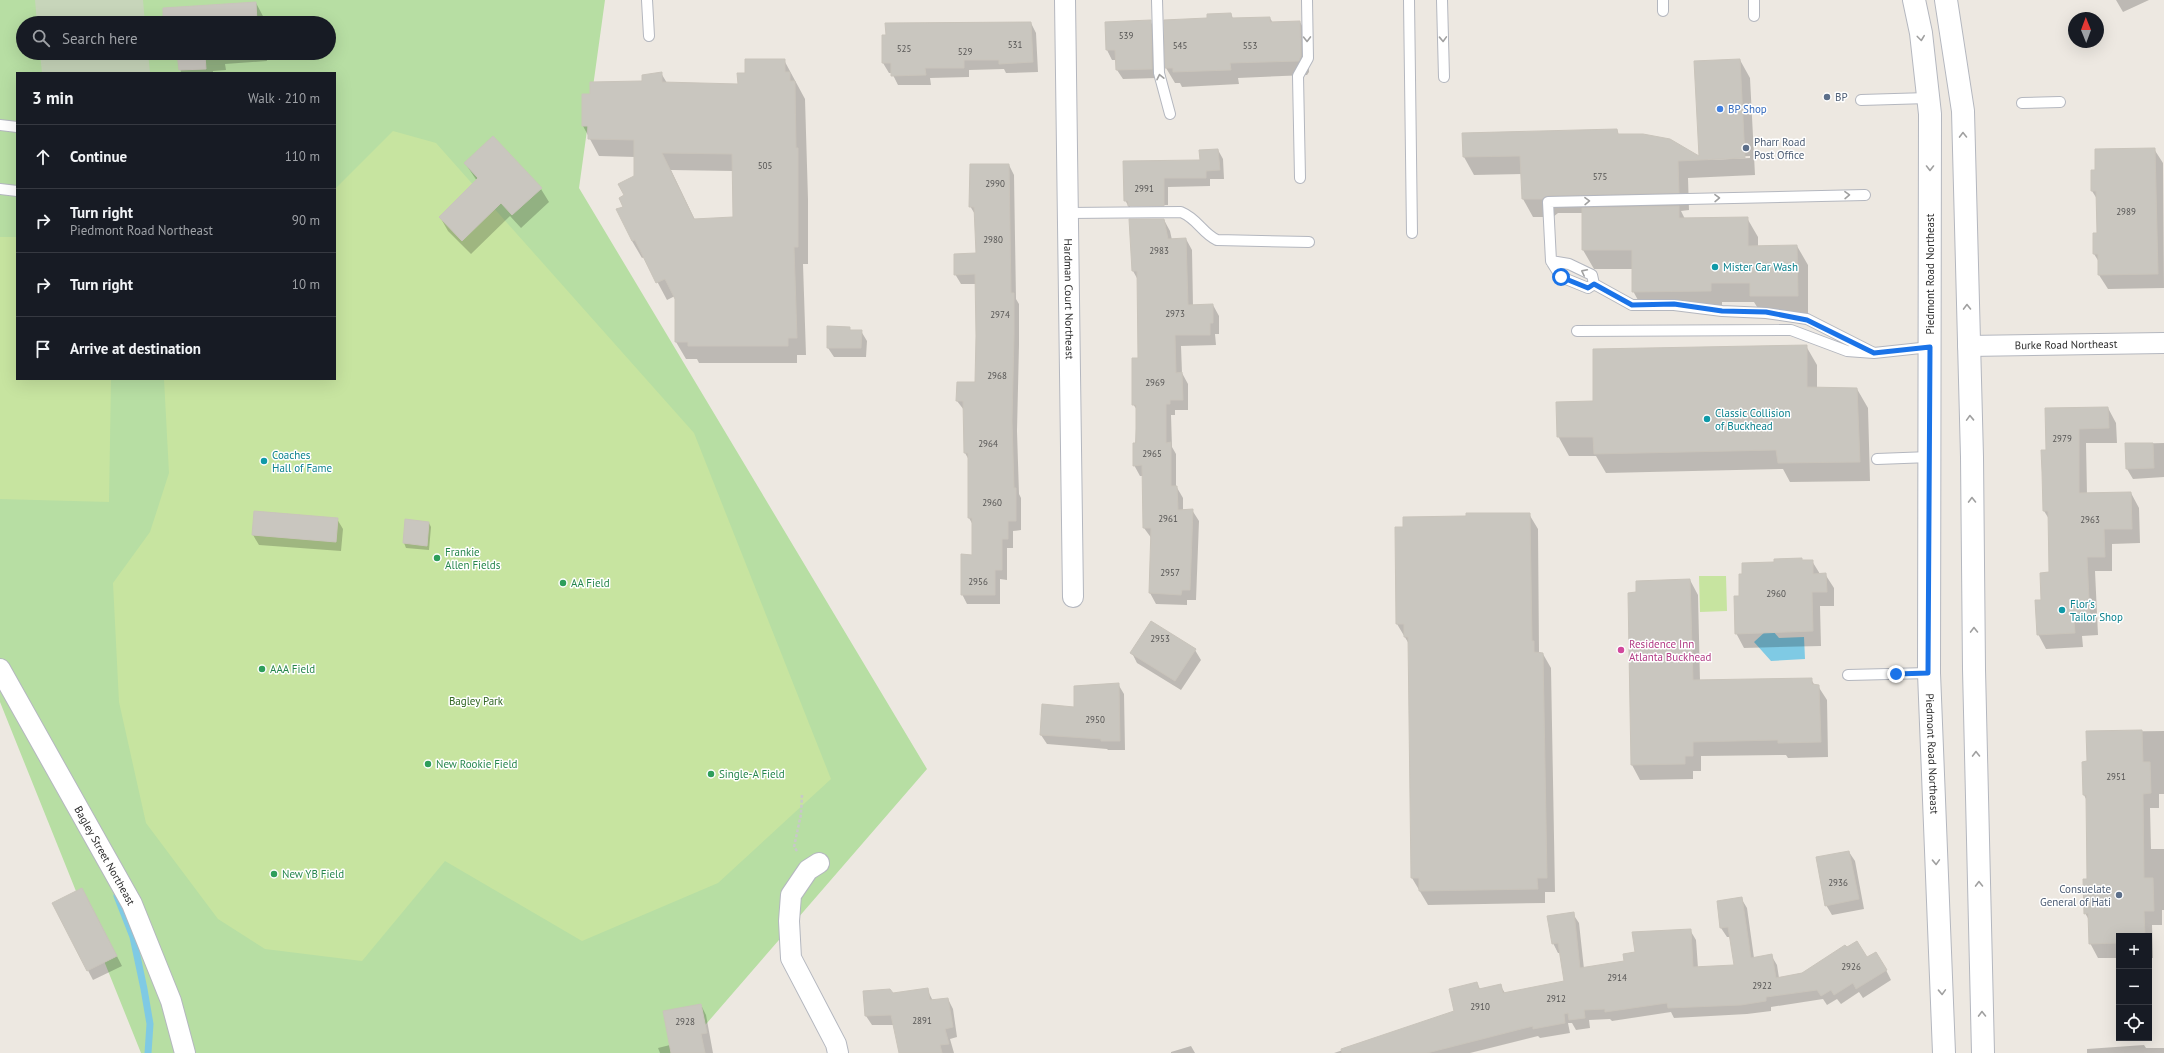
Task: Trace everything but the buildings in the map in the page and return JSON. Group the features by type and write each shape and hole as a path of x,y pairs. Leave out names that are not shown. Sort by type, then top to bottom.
{"main road":[{"name":"Piedmont Road Northeast","path":"1914,0 1921,34 1930,114 1930,457 1928,673 1944,1053"},
{"path":"1946,0 1963,111 1972,457 1974,669 1983,1053"}],"street":[{"name":"Hardman Court Northeast","path":"1066,0 1073,597"},
{"name":"Burke Road Northeast","path":"1968,346 2164,343"},
{"name":"Bagley Street Northeast","path":"0,669 132,904 171,1001 185,1053"},
{"path":"819,863 808,870 790,895 789,921 791,958 836,1044 838,1053"}],"lane":[{"path":"648,0 649,36"},
{"path":"1157,0 1159,73 1170,114"},
{"path":"1300,178 1298,76 1308,58 1306,0"},
{"path":"1409,0 1412,233"},
{"path":"1442,0 1444,77"},
{"path":"1663,0 1663,11"},
{"path":"1754,0 1754,16"},
{"path":"1861,100 1928,98"},
{"path":"2022,103 2060,102"},
{"path":"0,125 16,127"},
{"path":"0,189 16,191"},
{"path":"1594,284 1588,288 1561,277 1551,261 1548,202 1865,195"},
{"path":"1068,213 1181,212 1192,217 1210,237 1217,240 1309,242"},
{"path":"1551,261 1569,264 1592,276 1594,284 1632,305 1674,304 1722,311 1766,312 1807,320 1874,353"},
{"path":"1577,331 1791,330 1847,351 1874,353 1930,347"},
{"path":"1877,459 1930,457"},
{"path":"1848,675 1928,673"}],"path":[{"path":"798,853 794,847 802,795"}],"green space":[{"name":"Bagley Park","path":"0,0 605,0 579,188 927,769 681,1053 141,1053 0,702"},
{"path":"35,0 143,0 144,16 36,16"},
{"path":"41,60 149,60 150,72 42,72"},
{"name":"Frankie Allen Fields","path":"393,131 436,143 694,433 831,779 718,883 582,941 445,861 362,961 265,949 218,919 146,823 119,702 113,583 150,532 169,473 164,380 336,380 336,188"},
{"path":"0,237 16,237 16,380 111,380 109,502 0,499"},
{"path":"1699,576 1726,576 1727,611 1700,612"}],"water":[{"path":"1766,631 1773,631 1779,638 1804,637 1805,659 1771,661 1754,642"}],"waterway":[{"path":"117,896 133,937 144,989 150,1024 148,1053"}],"place":[{"name":"BP","path":"1827,97"},
{"name":"BP Shop","path":"1720,109"},
{"name":"Pharr Road Post Office","path":"1746,148"},
{"name":"Mister Car Wash","path":"1715,267"},
{"name":"Classic Collision of Buckhead","path":"1707,419"},
{"name":"Coaches Hall of Fame","path":"264,461"},
{"name":"Frankie Allen Fields","path":"437,558"},
{"name":"AA Field","path":"563,583"},
{"name":"Flor's Tailor Shop","path":"2062,610"},
{"name":"Residence Inn Atlanta Buckhead","path":"1621,650"},
{"name":"AAA Field","path":"262,669"},
{"name":"New Rookie Field","path":"428,764"},
{"name":"Single-A Field","path":"711,774"},
{"name":"New YB Field","path":"274,874"},
{"name":"Consuelate General of Hati","path":"2119,895"}],"route":[{"path":"1561,277 1588,288 1594,284 1632,305 1674,304 1722,311 1766,312 1807,320 1874,353 1930,347 1928,673 1896,674"}]}
